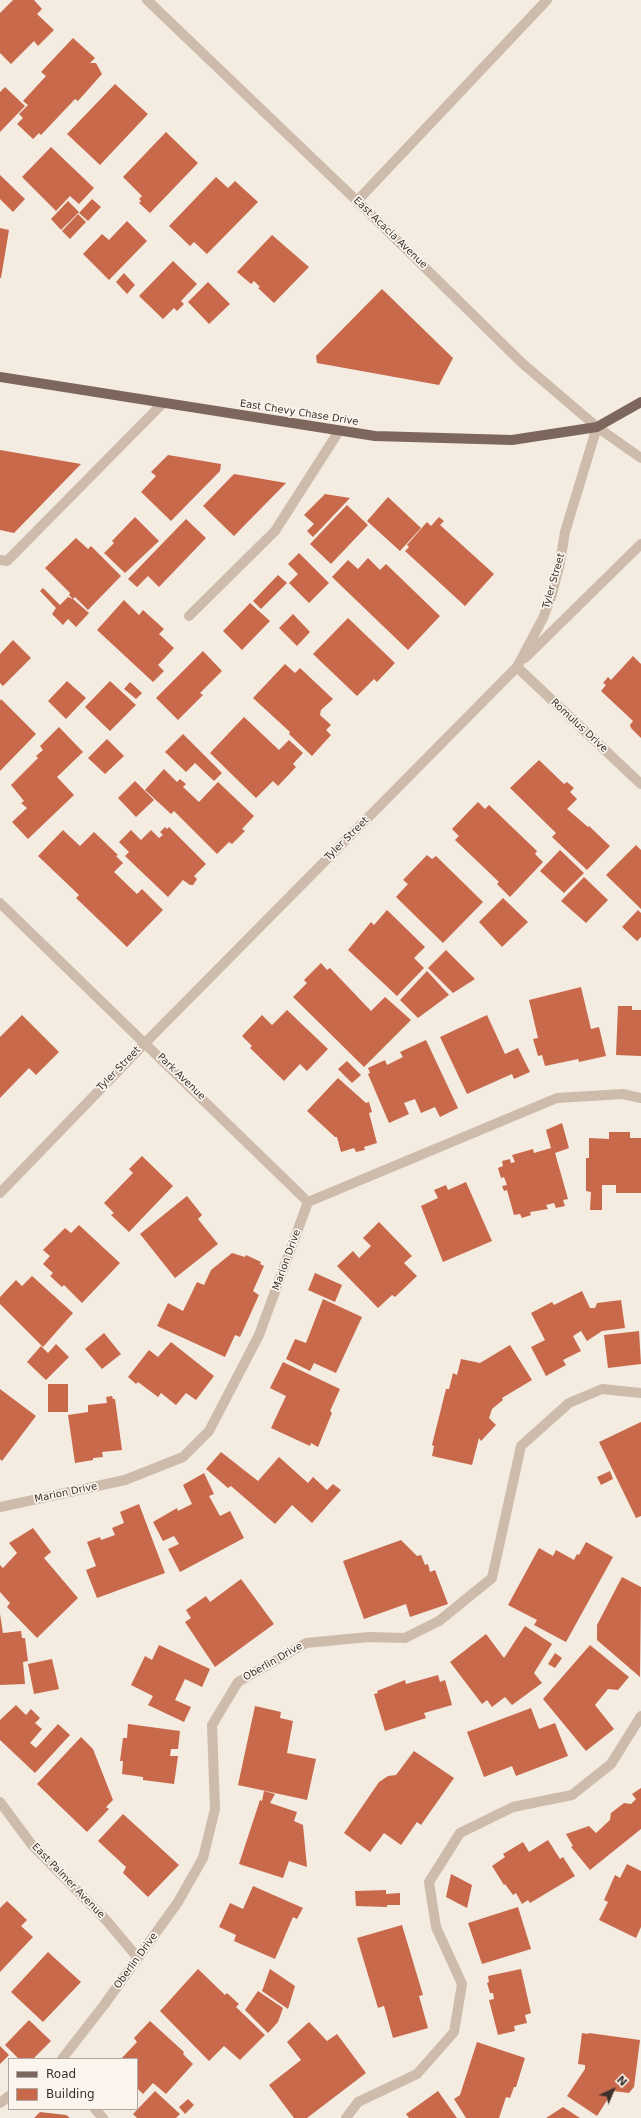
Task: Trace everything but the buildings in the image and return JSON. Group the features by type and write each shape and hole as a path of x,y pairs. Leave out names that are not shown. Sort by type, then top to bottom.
{"main road":[{"name":"East Chevy Chase Drive","path":"0,377 375,436 512,440 597,427"},
{"path":"597,427 641,402"}],"street":[{"name":"East Acacia Avenue","path":"147,0 357,201 522,363 597,427 641,458"},
{"path":"357,201 547,0"},
{"path":"0,560 7,561 163,403"},
{"name":"Tyler Street","path":"0,1193 146,1042 517,667 543,618 552,594 560,563 565,532 597,427"},
{"path":"189,616 275,531 339,431"},
{"path":"517,667 641,544"},
{"name":"Romulus Drive","path":"517,667 641,784"},
{"name":"Park Avenue","path":"0,904 146,1042 308,1202"},
{"path":"308,1202 556,1098 623,1094 641,1098"},
{"name":"Marion Drive","path":"0,1507 125,1480 183,1458 208,1431 259,1335 308,1202"},
{"name":"Oberlin Drive","path":"63,2058 178,1902 203,1858 215,1809 212,1726 238,1682 306,1643 369,1637 405,1638 439,1621 492,1578 521,1446 569,1403 602,1389 641,1393"},
{"path":"346,2118 358,2102 418,2074 454,2032 462,1984 436,1927 429,1882 460,1833 513,1807 572,1795 611,1764 641,1716"},
{"name":"East Palmer Avenue","path":"0,1802 32,1846 106,1920 138,1958"},
{"path":"0,2103 8,2097"},
{"path":"96,2110 103,2118"}]}
